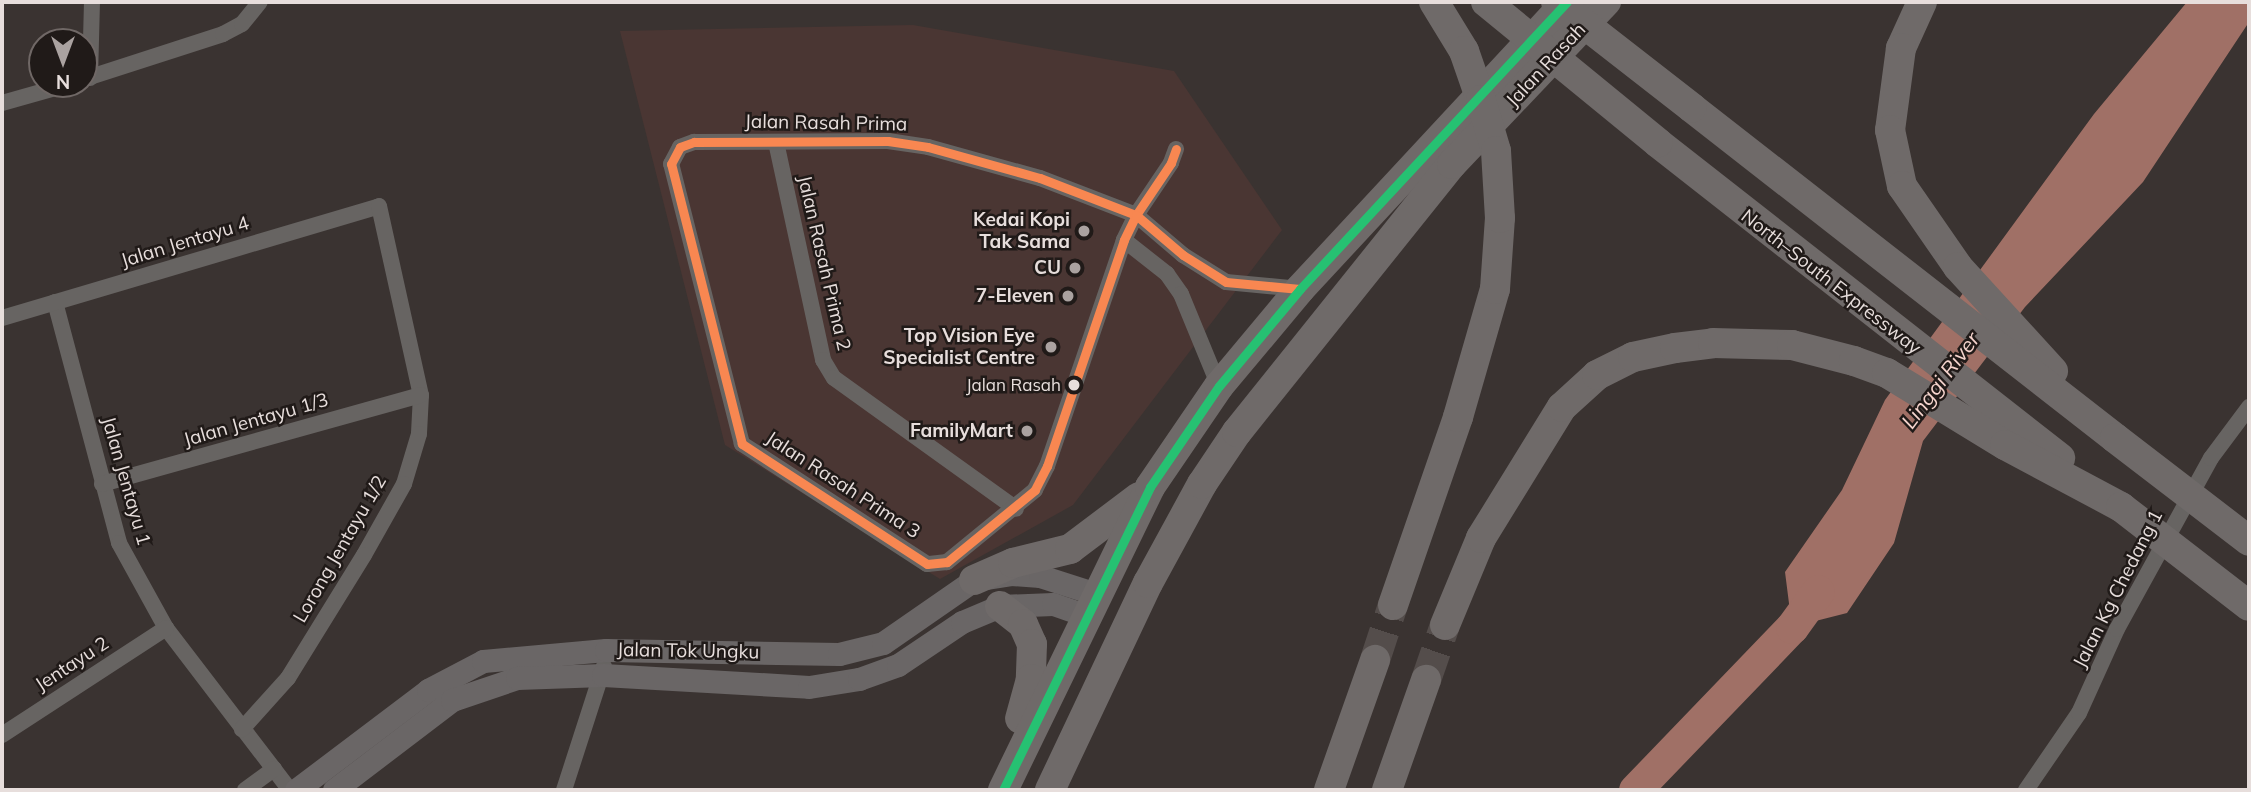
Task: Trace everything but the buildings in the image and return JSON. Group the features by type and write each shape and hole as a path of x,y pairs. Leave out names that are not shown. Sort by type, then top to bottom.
{"highway":[{"path":"1393,605 1458,416 1495,289 1500,218 1496,150 1482,100 1464,51 1434,2"},
{"name":"North–South Expressway","path":"1486,2 1910,345 2249,606"},
{"path":"1556,2 2249,541"},
{"name":"Jalan Rasah","path":"1001,790 1096,607 1150,488 1219,386 1300,289 1567,2"},
{"name":"Jalan Rasah","path":"1050,790 1108,662 1202,484 1290,361 1452,164 1606,2"},
{"path":"1922,2 1901,48 1891,130 1902,186 1958,267 2115,438"},
{"path":"1445,625 1480,538 1562,407 1597,375 1633,357 1675,348 1758,342 1825,352 1886,373 2005,445 2122,507"},
{"path":"974,580 1013,563 1070,549 1150,488"},
{"path":"1108,662 1096,607 1148,583"},
{"path":"1000,606 1029,634 1033,660 1001,790"},
{"path":"1329,790 1375,660"},
{"path":"1387,790 1426,680"}],"main road":[{"name":"Jalan Tok Ungku","path":"296,790 454,673 509,655 606,650 839,654 883,643 974,580 1011,574 1040,576 1096,607"},
{"name":"Jalan Tok Ungku","path":"334,790 452,699 482,686 517,678 603,675 809,687 859,679 898,665 962,622 1000,606 1053,604 1096,607"}],"street":[{"path":"90,28 92,2"},
{"path":"98,75 223,34 242,24 259,4"},
{"path":"2,103 28,96"},
{"name":"Jalan Rasah Prima","path":"694,142 888,141 928,147 1040,178 1136,215 1183,255 1226,282 1300,289"},
{"name":"Jalan Rasah Prima 3","path":"694,142 680,147 671,164 742,444 927,564 947,562 1016,509 1035,490 1047,466 1124,240 1176,149"},
{"name":"Jalan Rasah Prima 2","path":"776,142 823,360 834,378 1016,509"},
{"name":"Jalan Jentayu 4","path":"2,318 380,206"},
{"name":"Lorong Jentayu 1/2","path":"242,729 288,678 404,484 419,434 421,396 380,206"},
{"path":"1124,240 1167,274 1181,294 1219,386"},
{"name":"Jalan Jentayu 1","path":"55,302 119,543 166,628 290,790"},
{"name":"Jalan Jentayu 1/3","path":"102,484 421,396"},
{"name":"Jalan Kg Chedang 1","path":"2026,790 2079,713 2118,629 2211,458 2249,407"},
{"name":"Jentayu 2","path":"2,735 166,628"},
{"path":"564,790 603,675 606,650"},
{"path":"244,790 274,769"}],"shaded area":[{"path":"913,25 1174,71 1282,230 1073,505 940,579 725,445 620,31"}],"water":[{"path":"2187,2 2249,2 2249,22 2143,182 2025,307 1923,441 1894,543 1847,613 1792,627 1785,572 1842,490 1885,400 2094,114"}],"waterway":[{"name":"Linggi River","path":"1635,790 1792,627 1818,591"}],"tunnel":[{"path":"1375,660 1393,605"},
{"path":"1426,680 1445,625"}],"transit line":[{"path":"1003,790 1150,487 1219,386 1300,289 1567,2"},
{"path":"1176,149 1171,163 1136,215 1124,240 1047,466 1035,490 947,562 927,564 742,444 671,164 680,147 694,142 888,141 928,147 1040,178 1136,215 1183,255 1226,282 1300,289"}],"place":[{"name":"Kedai Kopi Tak Sama","path":"1084,231"},
{"name":"CU","path":"1075,268"},
{"name":"7-Eleven","path":"1068,296"},
{"name":"Top Vision Eye Specialist Centre","path":"1051,347"},
{"name":"Jalan Rasah","path":"1074,385"},
{"name":"FamilyMart","path":"1027,431"}]}
